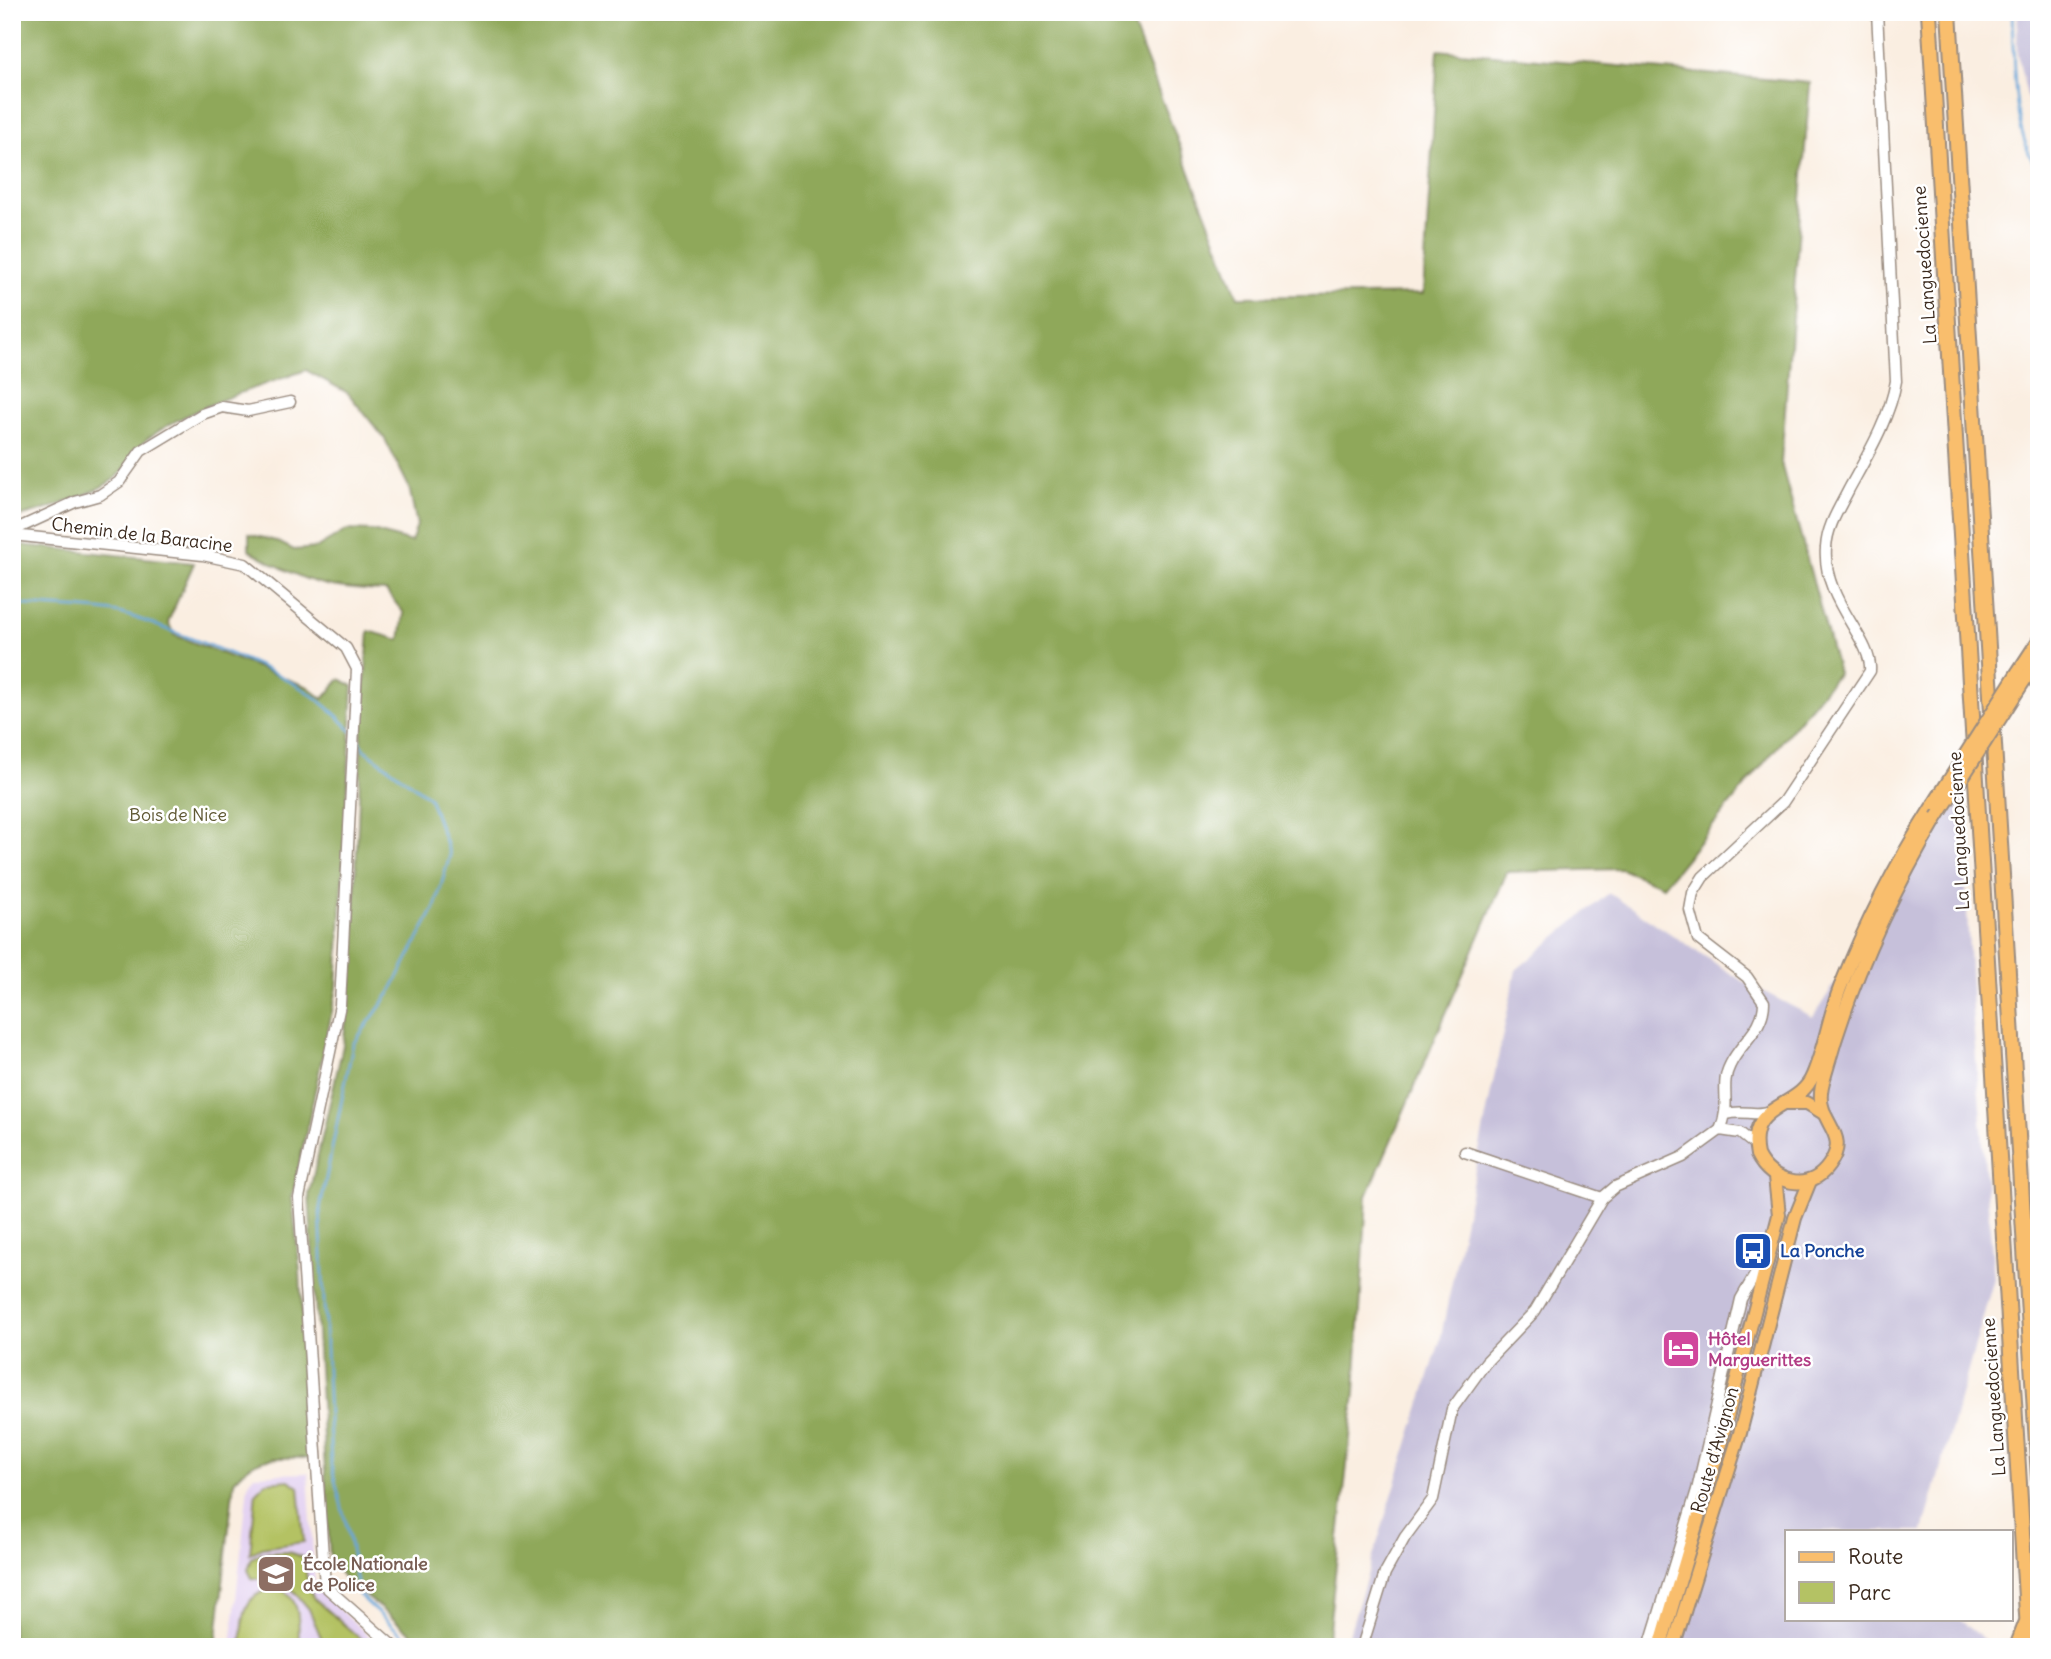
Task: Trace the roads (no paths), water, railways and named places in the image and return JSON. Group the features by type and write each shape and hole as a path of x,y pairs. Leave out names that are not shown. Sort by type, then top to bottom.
{"highway":[{"name":"La Languedocienne","path":"1929,12 2029,1647"},
{"path":"1949,12 2039,1477"},
{"path":"2017,1647 2028,1619"}],"main road":[{"path":"1936,810 1884,912 1851,987 1822,1088 1821,1104 1833,1125 1836,1152 1830,1164 1810,1181 1786,1182 1775,1177 1761,1164 1755,1146 1758,1126 1774,1108 1802,1090 1813,1076 1839,990 1868,922 1936,810 2022,674 2039,639"},
{"path":"2022,674 2039,657"},
{"path":"1774,1108 1807,1103 1825,1114"},
{"name":"Route d'Avignon","path":"1660,1647 1721,1441 1773,1240 1779,1215 1775,1177"},
{"name":"Route d'Avignon","path":"1673,1647 1740,1433 1795,1218 1810,1181"}],"street":[{"path":"1362,1647 1385,1573 1405,1537 1431,1505 1444,1456 1448,1423 1456,1402 1486,1362 1535,1311 1602,1198 1615,1187 1683,1157 1720,1130 1727,1115 1726,1075 1731,1062 1761,1022 1763,1002 1748,977 1698,939 1689,910 1693,893 1703,877 1764,822 1789,795 1870,671 1869,656 1830,586 1826,556 1827,538 1834,519 1889,407 1896,381 1877,12"},
{"path":"12,533 75,502 100,495 119,482 141,451 202,414 222,407 248,411 290,402"},
{"name":"Chemin de la Baracine","path":"12,533 203,555 245,564 346,648 357,669 340,1006 299,1198 325,1586 394,1647"},
{"path":"1727,1115 1742,1110 1759,1114 1774,1108"},
{"path":"1720,1130 1740,1133 1755,1146"},
{"path":"1465,1152 1602,1198"},
{"path":"1649,1647 1697,1489 1741,1298 1773,1240"}],"waterway":[{"path":"2012,12 2014,73 2019,116 2023,136 2039,172"},
{"path":"12,603 94,609 146,621 277,674 317,699 351,731"},
{"path":"357,739 365,750 429,797 450,855 435,907 390,993 353,1044 320,1208 331,1465 348,1531 359,1595 415,1647"}],"place":[{"name":"La Ponche","path":"1753,1251"},
{"name":"Hôtel Marguerittes","path":"1681,1349"},
{"name":"École Nationale de Police","path":"276,1574"}],"park label":[{"name":"Bois de Nice","path":"178,815"}]}
